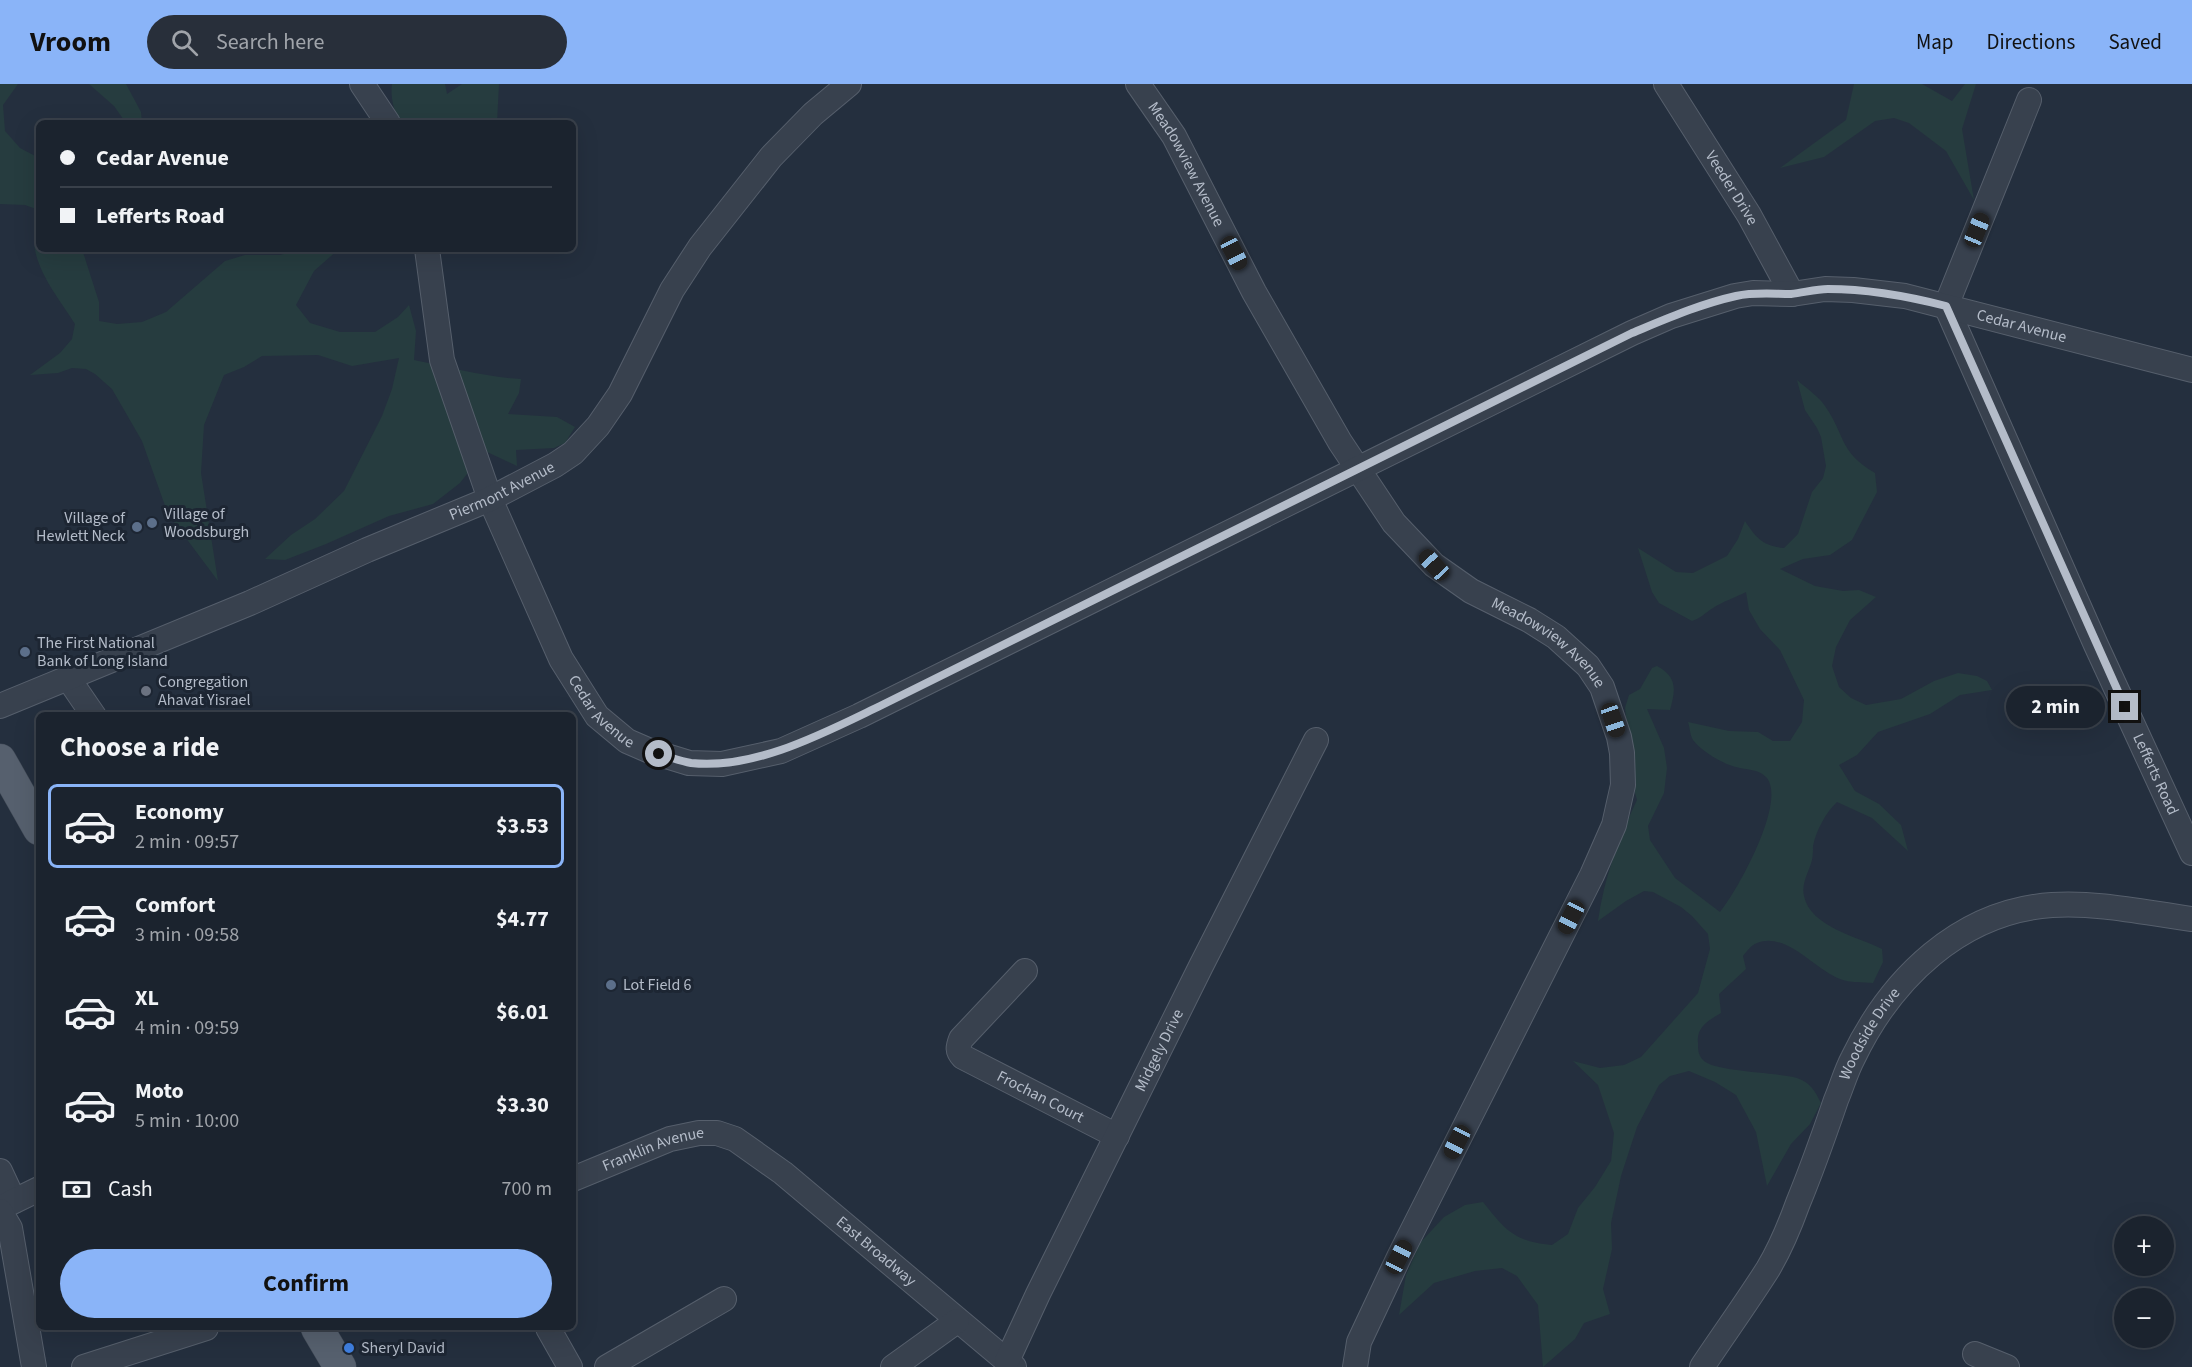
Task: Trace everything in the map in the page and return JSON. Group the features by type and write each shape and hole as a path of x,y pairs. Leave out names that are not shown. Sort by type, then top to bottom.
{"main road":[{"path":"0,760 36,824"},
{"path":"318,1330 340,1367"}],"street":[{"path":"362,84 386,120"},
{"name":"Piermont Avenue","path":"0,706 259,599 367,550 490,499 573,453 598,426 620,394 672,291 700,247 771,157 813,114 849,84"},
{"name":"Meadowview Avenue","path":"1138,84 1174,136 1254,292 1340,442 1394,523 1434,565 1471,591 1529,620 1556,637 1588,666 1602,687 1622,753 1623,785 1614,825 1592,875 1399,1257 1359,1342 1355,1367"},
{"name":"Veeder Drive","path":"1666,84 1749,215 1792,294"},
{"path":"1946,306 2029,100"},
{"name":"Cedar Avenue","path":"427,252 442,360 490,499 561,659 597,716 627,741 650,752 690,763 722,764 781,751 859,716 1632,333 1671,316 1735,296 1753,293 1792,294 1825,289 1905,296 2192,370"},
{"name":"Lefferts Road","path":"1946,306 2091,634 2192,853"},
{"path":"68,678 91,712"},
{"name":"Midgely Drive","path":"1010,1364 1038,1294 1316,740"},
{"name":"Woodside Drive","path":"1702,1367 1768,1267 1798,1203 1852,1060 1874,1017 1902,981 1928,957 1952,940 1990,920 2034,907 2097,905 2192,919"},
{"name":"Frochan Court","path":"1025,971 961,1040 958,1047 963,1057 1117,1136"},
{"name":"Franklin Avenue","path":"576,1178 670,1139 699,1132 717,1133 735,1139"},
{"name":"East Broadway","path":"735,1139 809,1195 1010,1364"},
{"path":"0,1171 34,1367"},
{"path":"5,1207 36,1191"},
{"path":"607,1367 724,1299"},
{"path":"893,1367 957,1321"},
{"path":"84,1367 200,1330"},
{"path":"549,1330 570,1367"},
{"path":"1975,1354 2007,1367"}],"green space":[{"path":"0,84 18,84 3,105 5,131 20,148 36,156 36,209 25,205 0,204"},
{"path":"89,84 126,84 141,112 142,120 124,120 114,106"},
{"path":"392,84 445,84 447,94 462,84 499,84 497,120 399,120"},
{"path":"1854,84 1922,84 1952,101 1965,84 1976,84 1962,129 1974,200 1946,151 1909,123 1894,118 1875,121 1824,157 1780,168 1846,120"},
{"path":"36,230 36,252 83,252 99,302 99,321 117,324 142,322 166,312 225,261 245,255 336,252 314,271 296,305 310,323 340,332 375,332 398,317 409,305 416,331 414,360 481,374 521,379 519,393 508,414 557,417 575,427 565,443 554,448 516,450 517,466 485,451 460,483 433,504 389,516 285,560 265,559 291,535 315,519 344,491 382,416 392,389 399,358 352,366 318,355 262,356 224,375 204,425 201,473 218,581 168,514 142,441 112,389 86,369 72,368 58,373 30,375 60,353 72,339 75,324 44,274 34,247"},
{"path":"1797,380 1825,406 1848,450 1875,473 1877,492 1852,540 1830,555 1803,559 1780,569 1815,586 1843,591 1859,590 1876,597 1850,620 1836,647 1832,666 1839,687 1851,698 1866,705 1901,699 1934,681 1958,673 1977,676 1987,681 1992,690 1960,695 1930,714 1878,732 1857,755 1839,765 1855,791 1879,804 1901,825 1908,851 1872,818 1837,802 1825,816 1814,840 1812,860 1804,887 1808,907 1815,916 1837,930 1882,949 1883,962 1873,983 1840,979 1779,942 1757,943 1743,956 1746,969 1719,994 1721,1013 1701,1028 1698,1037 1699,1054 1709,1064 1797,1078 1809,1085 1821,1103 1810,1124 1791,1144 1767,1186 1756,1132 1736,1095 1715,1082 1689,1071 1670,1076 1659,1085 1637,1127 1621,1176 1611,1223 1612,1249 1603,1289 1610,1314 1584,1323 1575,1339 1543,1367 1538,1305 1517,1276 1502,1268 1475,1271 1434,1283 1399,1315 1406,1275 1420,1243 1444,1217 1465,1205 1483,1202 1505,1227 1528,1241 1552,1245 1568,1234 1578,1208 1595,1187 1611,1161 1614,1133 1598,1085 1573,1061 1600,1068 1624,1065 1641,1057 1698,993 1710,949 1708,934 1681,907 1653,892 1644,891 1598,921 1613,859 1637,800 1633,786 1625,708 1629,695 1640,689 1652,668 1657,666 1664,670 1671,679 1674,690 1670,710 1647,709 1664,748 1667,768 1664,793 1648,826 1650,840 1675,878 1720,912 1748,867 1758,846 1766,825 1771,789 1763,774 1725,763 1701,748 1692,738 1688,722 1729,731 1758,732 1773,741 1790,741 1802,722 1804,700 1780,650 1760,629 1749,610 1746,592 1692,621 1659,603 1652,592 1638,548 1676,572 1693,573 1727,556 1738,539 1745,521 1761,540 1777,547 1784,548 1798,534 1812,492 1823,478 1826,466 1821,437 1805,410"}],"place":[{"name":"Village of Woodsburgh","path":"152,523"},
{"name":"Village of Hewlett Neck","path":"137,527"},
{"name":"The First National Bank of Long Island","path":"25,652"},
{"name":"Congregation Ahavat Yisrael","path":"146,691"},
{"name":"Lot Field 6","path":"611,985"},
{"name":"Sheryl David","path":"349,1348"}],"route":[{"path":"659,754 690,763 722,764 781,751 880,706 1632,333 1671,316 1735,296 1753,293 1792,294 1825,289 1905,296 1946,306 2125,707"}]}
